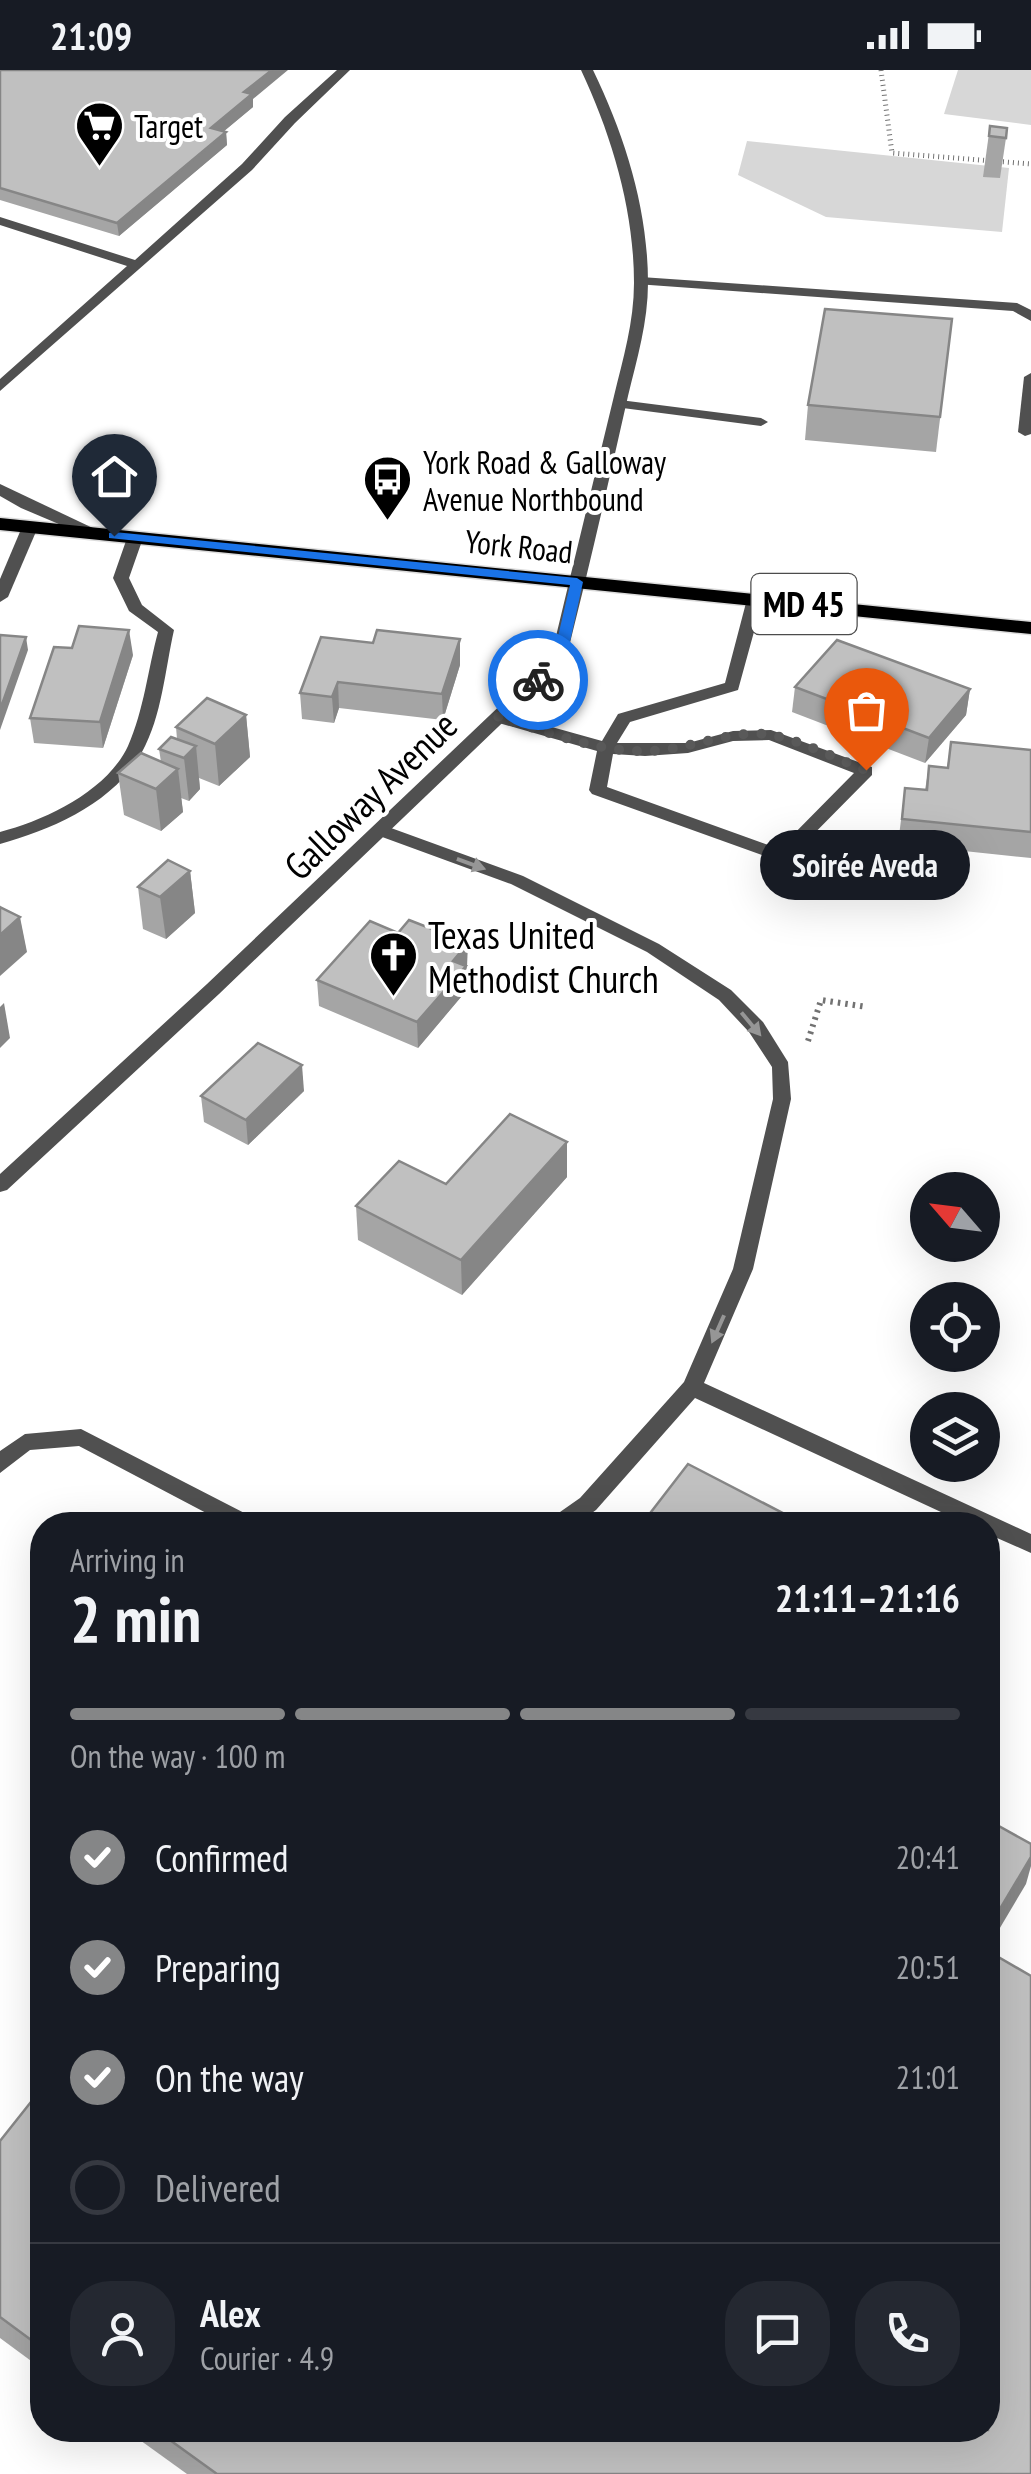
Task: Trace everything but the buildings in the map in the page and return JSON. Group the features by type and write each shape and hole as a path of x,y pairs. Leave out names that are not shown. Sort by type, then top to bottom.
{"main road":[{"name":"York Road","path":"0,524 1031,628"}],"street":[{"path":"0,387 248,167 290,120 344,70"},
{"name":"Galloway Avenue","path":"0,1185 559,660 640,307 637,230 611,131 587,70"},
{"path":"0,221 137,265"},
{"path":"641,281 1017,306 1031,317"},
{"path":"1025,432 1031,378"},
{"path":"620,404 762,422"},
{"path":"0,488 26,505 92,533"},
{"path":"0,597 30,527"},
{"path":"0,838 30,832 108,783 134,751 166,630 135,608 122,578 135,538"},
{"path":"498,717 606,748 646,752 688,748 733,736 771,735 866,770 782,856 598,790 606,748 624,718 732,686 756,599"},
{"path":"380,830 517,880 653,948 725,995 756,1028 781,1068 782,1099 744,1269 692,1387 577,1512"},
{"path":"692,1387 962,1512"},
{"path":"0,1464 25,1442 81,1437 223,1512"},
{"path":"1000,1530 1031,1544"}],"path":[{"path":"882,70 879,90 892,130 892,153 1031,164"},
{"path":"781,1068 803,1057 821,1000 867,1007"}],"shaded area":[{"path":"958,70 1031,70 1031,125 944,114"},
{"path":"747,141 1009,168 1002,232 826,217 738,175"}],"way so far":[{"path":"538,680 498,717 606,748 646,752 688,748 733,736 771,735 866,770"}],"place":[{"name":"Target","path":"99,168"},
{"name":"York Road & Galloway Avenue Northbound","path":"388,522"},
{"name":"Soirée Aveda","path":"866,770"},
{"name":"Texas United Methodist Church","path":"393,998"}],"route":[{"path":"114,536 577,582 559,660 538,680"}]}
